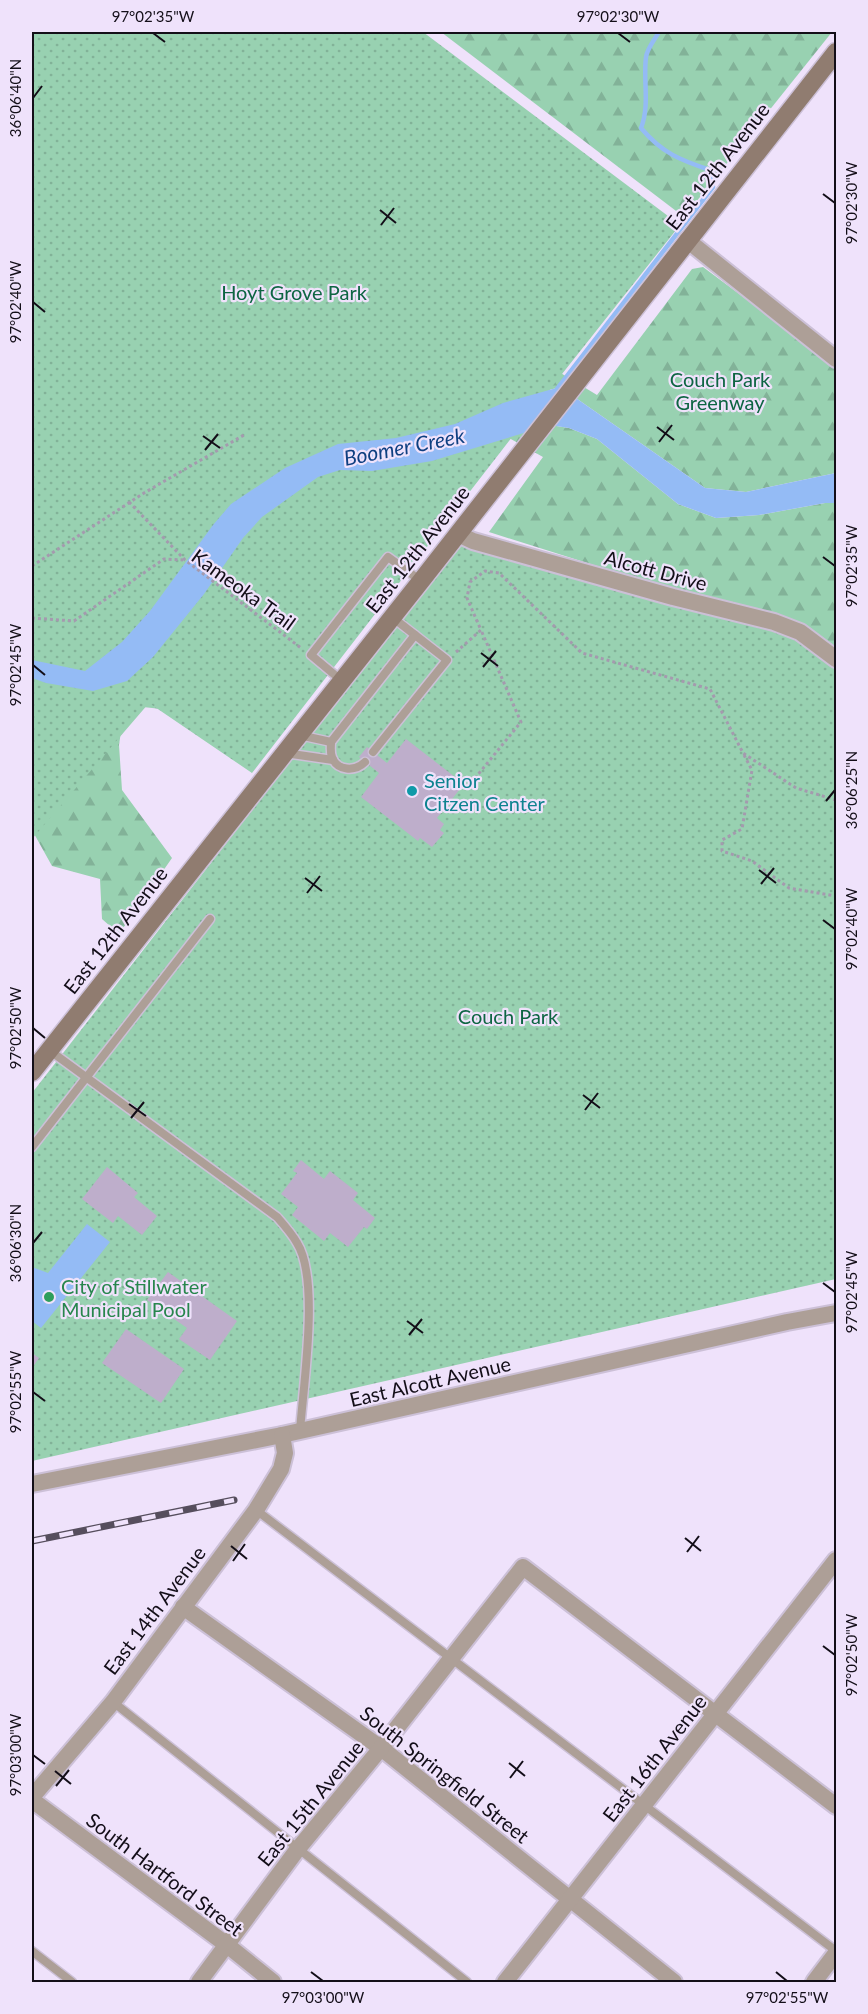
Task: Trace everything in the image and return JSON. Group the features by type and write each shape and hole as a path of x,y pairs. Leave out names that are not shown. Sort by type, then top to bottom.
{"street":[{"name":"East 12th Avenue","path":"32,1072 837,52"},
{"path":"687,240 837,359"},
{"name":"Alcott Drive","path":"458,534 673,597 774,622 800,632 837,659"},
{"name":"East Alcott Avenue","path":"32,1484 282,1436 775,1324 837,1313"},
{"name":"East 14th Avenue","path":"32,1799 113,1702 255,1510 281,1469 285,1453 282,1436"},
{"name":"East 16th Avenue","path":"505,1983 837,1560"},
{"name":"East 15th Avenue","path":"199,1983 297,1850 381,1748 523,1567 716,1714"},
{"name":"South Springfield Street","path":"183,1607 381,1748 674,1983"},
{"path":"716,1714 837,1806"},
{"name":"South Hartford Street","path":"32,1799 227,1945 273,1983"},
{"path":"814,1983 837,1952"}],"lane":[{"path":"342,681 311,656 388,557 421,581"},
{"path":"373,752 447,660 392,617"},
{"path":"333,760 331,742 415,635"},
{"path":"299,735 331,742"},
{"path":"285,753 333,760 339,766 350,769 358,768 365,762"},
{"path":"32,1147 210,919"},
{"path":"49,1050 277,1217 298,1244 308,1276 309,1315 300,1431"},
{"path":"255,1510 837,1952"},
{"path":"113,1702 467,1983"},
{"path":"32,1951 72,1983"}],"path":[{"path":"32,566 129,502 244,435"},
{"path":"129,502 185,560"},
{"name":"Kameoka Trail","path":"32,618 74,621 164,559 185,560 311,656"},
{"path":"471,783 520,722 467,598 470,582 485,571 499,573 582,653 710,688 753,770 742,829 723,840 722,851 752,861 789,888 837,896"},
{"path":"447,660 481,630"},
{"path":"743,753 796,788 837,800"}],"green space":[{"name":"Hoyt Grove Park","path":"32,32 423,32 680,225 509,441 252,773 149,703 32,839"},
{"path":"441,32 832,32 684,217"},
{"name":"Couch Park Greenway","path":"703,267 836,366 836,473 746,492 705,488 560,387 503,403 32,375 559,372 597,395 692,269"},
{"path":"550,425 569,428 597,439 678,504 716,518 759,515 836,503 836,667 774,622 489,532 543,457 509,438 170,710 125,705 119,745 122,790 172,858 119,934 102,919 100,879 52,866 32,830 32,678 318,477"},
{"name":"Couch Park","path":"459,544 785,632 800,638 836,667 836,1279 32,1461 32,1093"}],"water":[{"name":"Boomer Creek","path":"560,387 705,488 746,492 836,473 836,503 759,515 716,518 678,504 597,439 569,428 550,425 432,461 372,471 340,470 318,477 262,517 243,538 204,594 153,657 127,681 93,691 46,683 32,678 32,660 85,671 122,642 150,611 231,504 285,468 338,444 396,438 455,424 503,403"},
{"name":"City of Stillwater Municipal Pool","path":"87,1224 110,1242 41,1328 32,1321 32,1267 48,1273"}],"building":[{"name":"Senior Citzen Center","path":"406,739 464,784 437,818 444,824 440,830 444,833 432,847 420,838 418,841 361,797 379,773 359,757 367,747 387,763"},
{"path":"301,1160 324,1179 330,1171 358,1193 353,1200 375,1218 367,1229 364,1227 348,1247 330,1233 324,1241 292,1215 298,1207 281,1194 297,1173 293,1171"},
{"path":"107,1167 138,1193 134,1197 157,1216 142,1235 118,1216 113,1223 82,1199"},
{"path":"168,1272 237,1321 210,1360 179,1339 187,1328 147,1300"},
{"path":"126,1329 184,1369 161,1403 102,1363"},
{"path":"32,1353 39,1358 32,1368"}],"waterway":[{"path":"557,389 713,187 710,170 672,155 656,144 641,128 646,102 646,57 649,47 659,32"}],"railway":[{"path":"32,1541 234,1500"}],"place":[{"name":"Senior Citzen Center","path":"412,791"},
{"name":"City of Stillwater Municipal Pool","path":"49,1297"}]}
